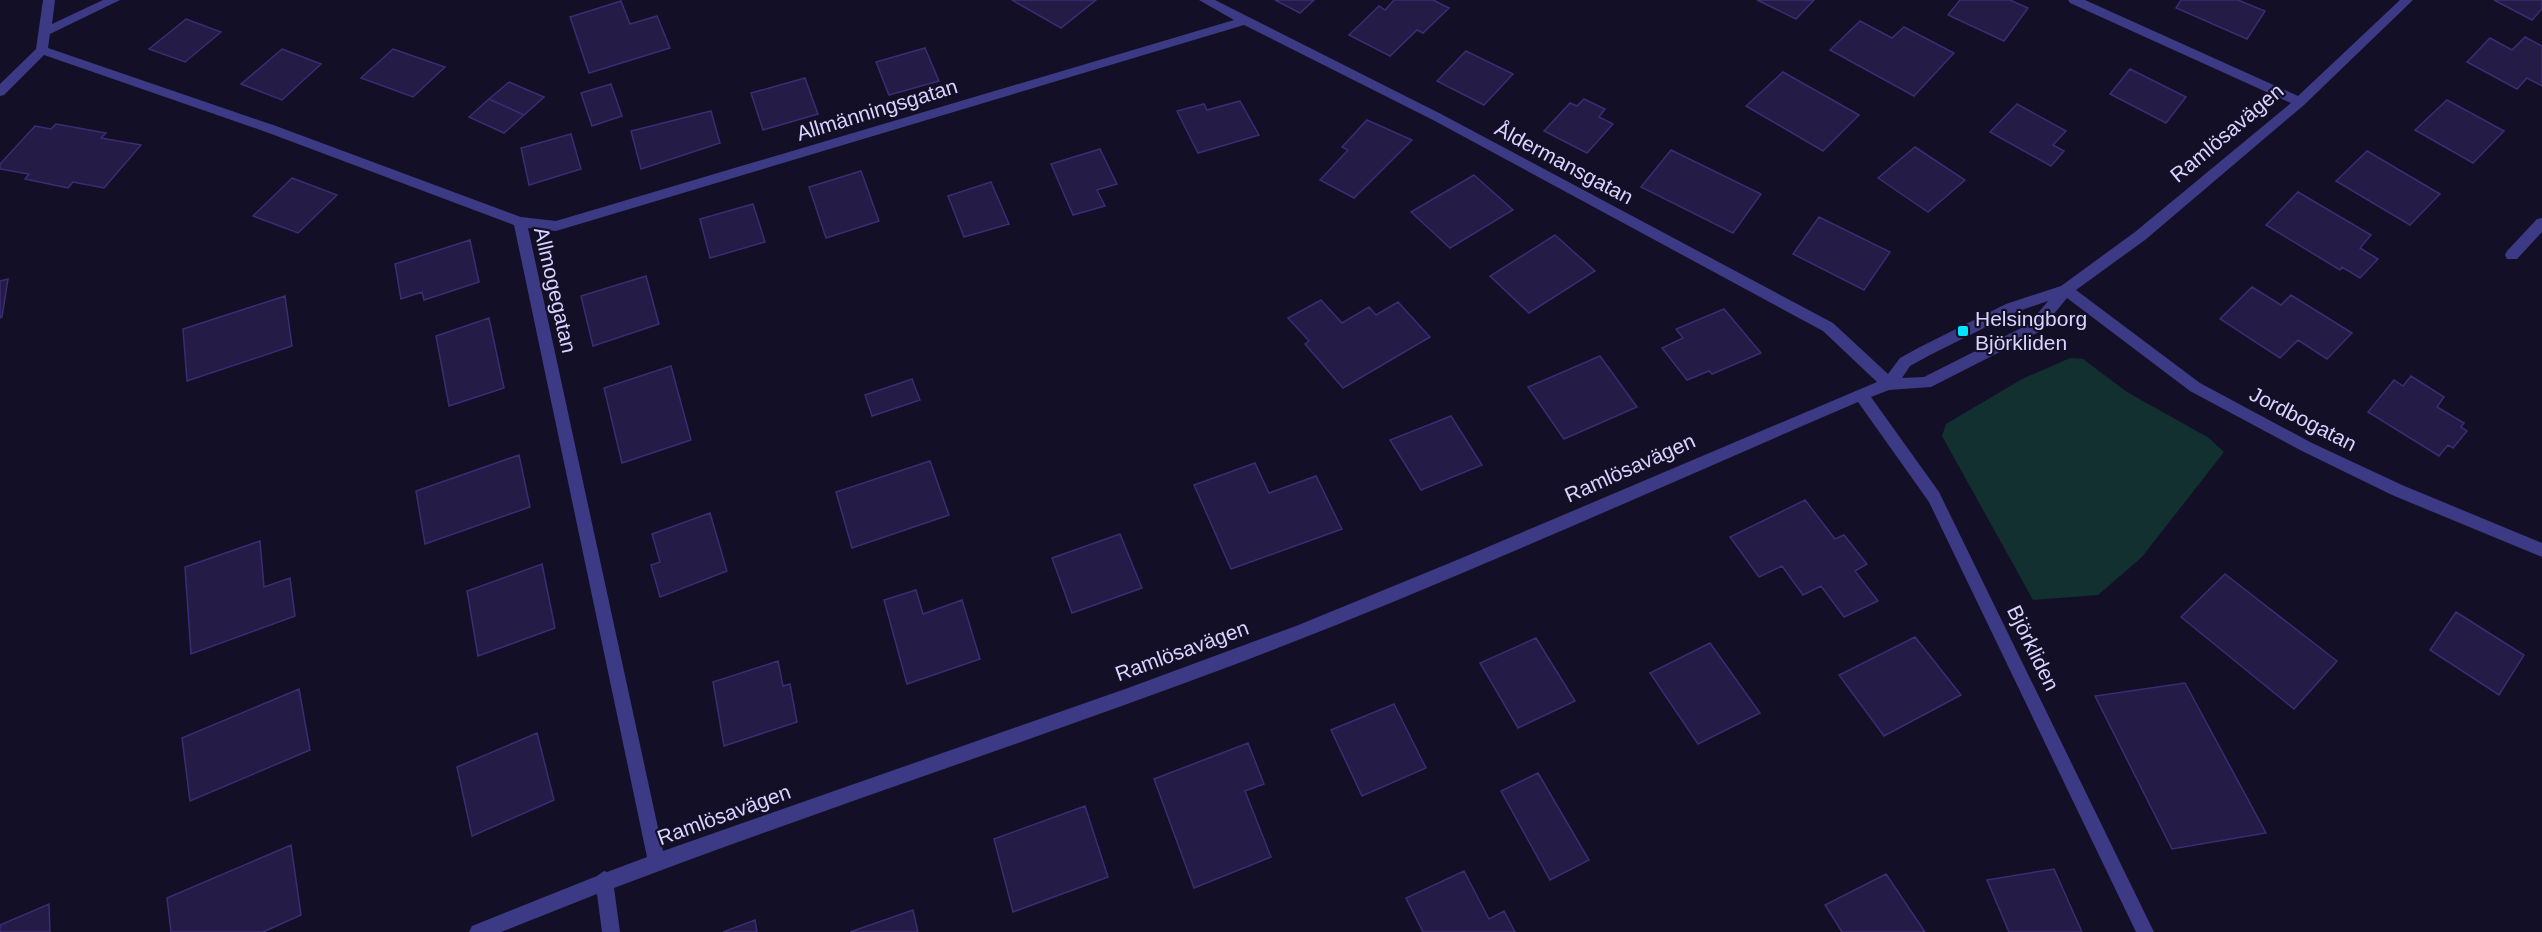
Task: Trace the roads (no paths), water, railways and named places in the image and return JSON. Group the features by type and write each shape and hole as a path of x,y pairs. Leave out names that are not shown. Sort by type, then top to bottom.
{"street":[{"path":"0,92 42,50 50,0"},
{"path":"44,33 114,0"},
{"name":"Åldermansgatan","path":"1205,0 1437,117 1828,327 1890,384"},
{"path":"2074,0 2300,102"},
{"name":"Ramlösavägen","path":"478,932 604,880 1261,646 1444,575 1861,394 1890,384 1926,383 2034,328 2066,290 2140,236 2300,102 2408,0"},
{"name":"Allmänningsgatan","path":"520,222 556,226 1243,21"},
{"name":"Allmogegatan","path":"42,50 271,129 520,222 657,863"},
{"path":"2512,255 2542,223"},
{"name":"Ramlösavägen","path":"1890,384 1905,362 1925,351 2012,308 2066,290"},
{"name":"Jordbogatan","path":"2066,290 2195,387 2307,447 2397,490 2542,549"},
{"name":"Björkliden","path":"1861,394 1934,497 2145,932"},
{"path":"604,880 611,932"}],"place":[{"name":"Helsingborg Björkliden","path":"1963,331"}]}
